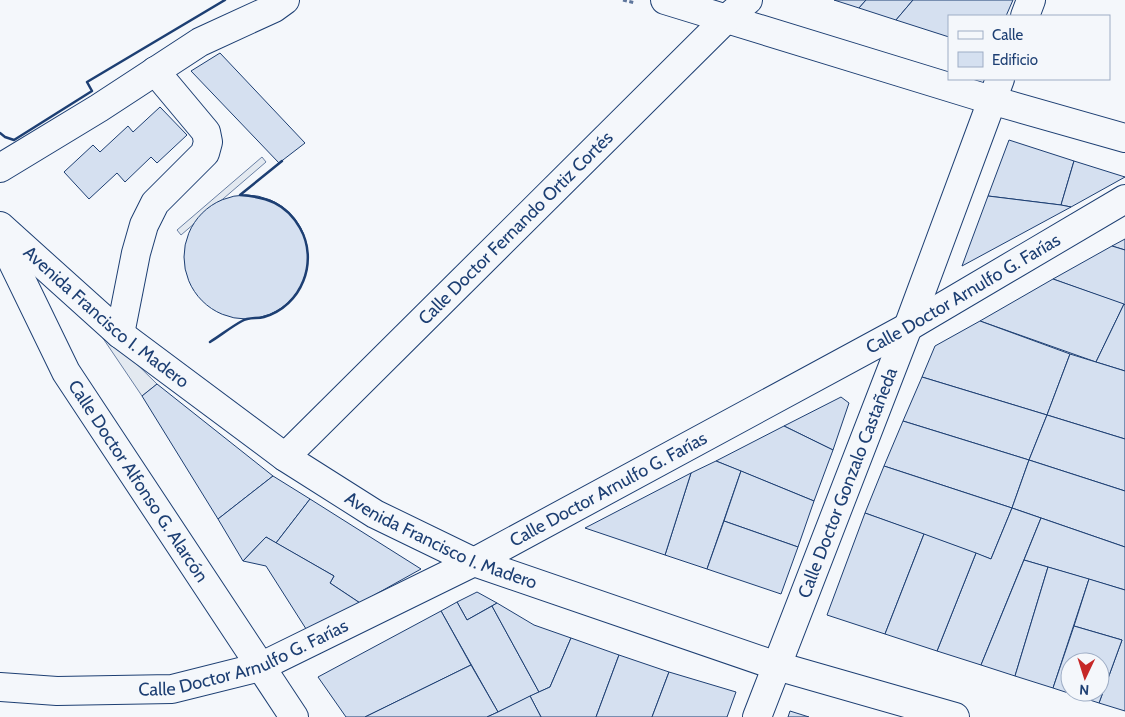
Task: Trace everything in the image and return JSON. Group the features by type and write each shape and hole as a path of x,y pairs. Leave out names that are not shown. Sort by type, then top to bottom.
{"street":[{"path":"0,168 99,108 200,42 274,8 285,0"},
{"path":"665,0 726,19 948,77"},
{"name":"Calle Doctor Fernando Ortiz Cortés","path":"285,457 726,19 748,0"},
{"path":"1025,15 1031,0"},
{"path":"120,334 136,253 144,225 155,204 205,154 208,142 206,132 155,71"},
{"path":"958,80 996,90 1125,138"},
{"name":"Calle Doctor Gonzalo Castañeda","path":"757,717 908,327 996,90"},
{"name":"Calle Doctor Arnulfo G. Farías","path":"0,687 57,691 172,689 260,667 474,562 908,327 1125,199"},
{"name":"Avenida Francisco I. Madero","path":"0,226 120,334 285,457 375,514 474,562 777,666 955,717"},
{"name":"Calle Doctor Alfonso G. Alarcón","path":"0,236 66,372 294,717"}],"shaded area":[{"path":"262,157 266,162 181,235 177,230"},
{"path":"93,321 157,384 142,396"}],"building":[{"path":"834,0 866,0 859,8"},
{"path":"866,0 913,0 896,20 859,8"},
{"path":"913,0 1013,0 1006,15 948,15 948,37 896,20"},
{"path":"220,53 305,143 279,163 191,71"},
{"path":"160,107 187,135 157,163 151,157 125,182 117,173 89,199 64,172 93,145 100,152 128,126 133,132"},
{"path":"1009,140 1074,161 1061,205 988,196"},
{"path":"1074,161 1125,177 1071,207 1061,205"},
{"path":"246,195 270,200 290,213 303,233 308,257 303,281 290,301 270,314 246,319 222,314 202,301 189,281 184,257 189,233 202,213 222,200"},
{"path":"988,196 1061,205 1071,207 962,266"},
{"path":"1125,239 1125,250 1112,246"},
{"path":"1112,246 1125,250 1125,305 1053,279"},
{"path":"1053,279 1124,304 1096,362 980,321"},
{"path":"1125,305 1125,371 1096,362"},
{"path":"980,321 1070,354 1047,415 922,377 935,346"},
{"path":"1070,354 1125,371 1125,439 1047,415"},
{"path":"922,377 1047,415 1029,460 903,421"},
{"path":"157,384 273,476 218,519 142,396"},
{"path":"841,397 849,403 833,450 784,426"},
{"path":"1047,415 1125,439 1125,491 1029,460"},
{"path":"903,421 1029,460 1012,508 884,466"},
{"path":"784,426 833,450 814,501 716,461"},
{"path":"1029,460 1125,491 1125,547 1012,508"},
{"path":"716,461 741,471 707,569 665,555 691,473"},
{"path":"884,466 1012,508 991,559 865,513"},
{"path":"741,471 814,501 798,547 724,521"},
{"path":"691,473 665,555 585,528"},
{"path":"273,476 310,499 276,543 266,537 243,561 218,519"},
{"path":"310,499 421,569 360,603 330,583 334,576 276,543"},
{"path":"1012,508 1041,518 981,665 937,651 976,553 991,559"},
{"path":"865,513 924,534 885,634 827,615"},
{"path":"1041,518 1125,547 1125,590 1024,560"},
{"path":"724,521 798,547 781,594 707,569"},
{"path":"924,534 976,553 937,651 885,634"},
{"path":"266,537 334,576 330,583 360,603 308,632 266,566 243,561"},
{"path":"1024,560 1048,567 1015,676 981,665"},
{"path":"1048,567 1089,579 1065,652 1060,652 1060,667 1053,688 1015,676"},
{"path":"1089,579 1125,590 1125,711 1099,703 1110,702 1110,673 1122,640 1074,626"},
{"path":"477,592 497,603 467,620 457,602"},
{"path":"457,602 467,620 492,606 539,692 498,712 441,611"},
{"path":"497,603 534,625 571,638 550,687 539,692 492,606"},
{"path":"441,611 471,665 365,717 346,717 318,677"},
{"path":"1074,626 1122,640 1110,673 1110,652 1065,652"},
{"path":"571,638 619,655 596,717 541,717 530,696 550,687"},
{"path":"619,655 669,672 652,717 596,717"},
{"path":"471,665 498,712 487,717 365,717"},
{"path":"1060,667 1060,690 1053,688"},
{"path":"669,672 736,692 727,717 652,717"},
{"path":"530,696 541,717 487,717 498,712"},
{"path":"790,711 809,717 788,717"}],"wall":[{"path":"0,133 14,140 92,91 87,82 225,0"},
{"path":"210,342 244,320 264,317 277,311 297,293 303,281 307,268 308,254 300,228 294,219 282,207 274,203 258,197 240,195 282,161"}]}
